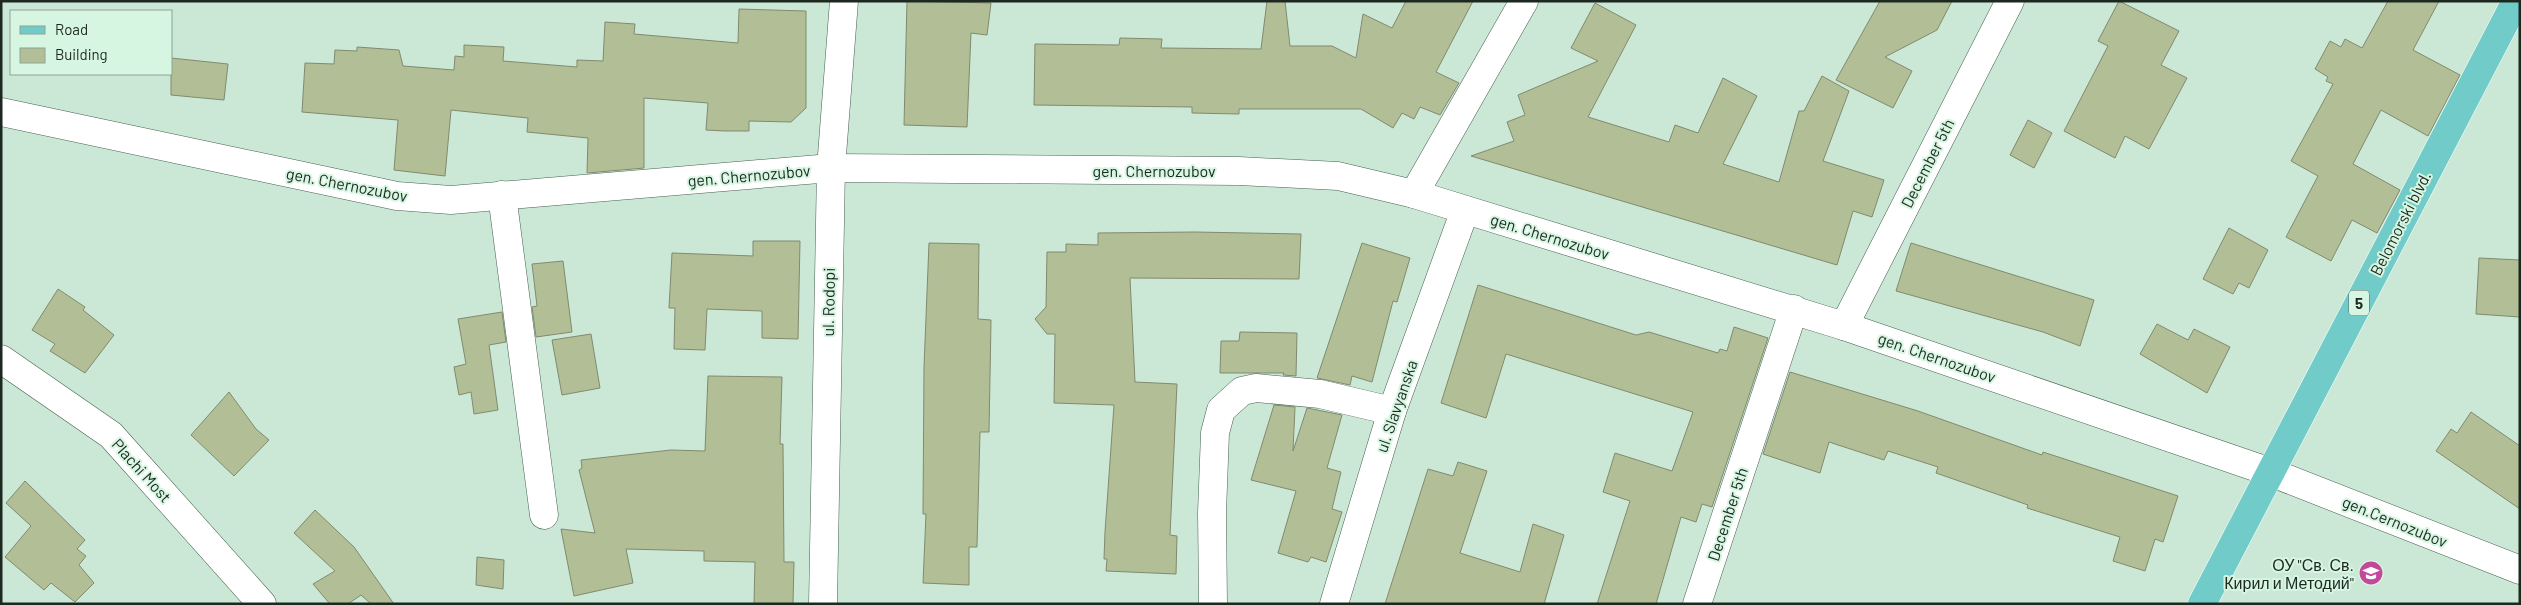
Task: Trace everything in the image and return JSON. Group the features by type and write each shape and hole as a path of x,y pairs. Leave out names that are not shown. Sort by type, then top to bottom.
{"main road":[{"name":"Belomorski blvd.","path":"2202,604 2516,1"}],"street":[{"name":"ul. Rodopi","path":"823,604 831,168 844,1"},
{"path":"1414,194 1524,1"},
{"name":"December 5th","path":"1844,326 2010,1"},
{"name":"gen. Chernozubov","path":"1,112 397,196 451,200 831,168 1239,171 1338,176 1414,194 1794,309 2270,472"},
{"path":"502,195 544,515"},
{"name":"ul. Slavyanska","path":"1334,604 1392,411 1465,210"},
{"name":"December 5th","path":"1698,604 1794,309"},
{"name":"Plachi Most","path":"1,360 110,436 262,604"},
{"path":"1213,604 1212,504 1215,433 1221,410 1242,391 1256,388 1320,394 1392,411"},
{"name":"gen.Cernozubov","path":"2270,472 2520,570"}],"building":[{"path":"907,1 991,3 987,35 971,33 967,127 904,125"},
{"path":"1267,1 1285,1 1290,46 1332,46 1356,58 1363,14 1392,28 1406,1 1473,1 1436,72 1459,83 1440,115 1420,107 1414,119 1402,113 1393,128 1361,109 1239,109 1239,114 1192,113 1192,107 1034,105 1035,44 1119,45 1120,38 1162,39 1161,48 1261,49"},
{"path":"1880,1 1952,1 1937,30 1885,57 1912,71 1893,108 1836,80"},
{"path":"2119,1 2179,31 2161,65 2187,78 2149,149 2125,136 2115,158 2064,131 2108,46 2098,41"},
{"path":"2388,1 2439,1 2413,50 2460,75 2428,136 2381,110 2353,164 2400,190 2377,233 2352,220 2331,261 2286,237 2318,176 2291,161 2333,84 2326,81 2328,77 2315,69 2330,41 2341,47 2345,39 2362,48"},
{"path":"1595,3 1636,25 1588,117 1669,142 1675,125 1698,133 1723,78 1757,96 1723,164 1779,182 1799,111 1804,111 1822,76 1849,91 1823,161 1884,180 1872,217 1853,211 1837,265 1471,156 1514,141 1507,122 1525,115 1518,95 1598,61 1571,48"},
{"path":"739,9 806,11 806,108 791,122 749,121 749,131 706,130 708,103 644,98 644,168 587,173 588,138 527,132 528,118 451,110 445,176 394,170 398,120 302,112 305,63 334,64 335,50 357,51 357,47 399,50 403,66 454,70 455,56 464,57 464,45 504,47 503,61 577,67 577,60 603,61 605,22 635,24 634,34 738,43"},
{"path":"172,58 228,64 224,100 171,95"},
{"path":"2028,120 2052,133 2034,168 2010,155"},
{"path":"2229,228 2268,250 2249,288 2239,283 2233,294 2203,279"},
{"path":"1098,233 1301,234 1299,279 1130,278 1135,382 1177,384 1170,535 1177,536 1176,574 1106,571 1107,559 1104,559 1105,532 1114,405 1054,403 1055,334 1047,334 1035,319 1046,307 1047,252 1066,252 1066,244 1098,245"},
{"path":"753,241 800,241 798,339 762,338 762,311 707,309 705,350 674,349 675,308 669,308 672,253 753,256"},
{"path":"929,243 979,244 978,319 991,320 989,432 980,432 977,547 969,547 969,585 923,583 926,514 923,514 924,367"},
{"path":"1362,243 1410,258 1397,302 1393,301 1372,382 1352,376 1350,385 1317,378"},
{"path":"1911,243 2094,300 2080,346 2043,332 1896,291"},
{"path":"2479,258 2520,260 2520,317 2476,314"},
{"path":"563,261 572,332 536,337 532,307 537,306 532,264"},
{"path":"1478,285 1636,335 1649,332 1718,353 1720,349 1727,351 1734,327 1768,338 1712,507 1702,504 1696,522 1681,517 1656,604 1597,604 1630,501 1603,492 1615,453 1672,471 1693,412 1506,354 1486,418 1441,403"},
{"path":"58,289 85,307 83,310 114,335 85,373 50,351 55,344 32,330"},
{"path":"502,312 506,342 489,345 498,410 474,414 471,392 459,395 454,367 466,364 458,319"},
{"path":"2157,324 2188,340 2194,329 2230,347 2207,393 2140,354"},
{"path":"1240,332 1297,333 1296,376 1283,375 1284,373 1220,373 1221,341 1239,341"},
{"path":"591,334 600,388 562,395 552,340"},
{"path":"1790,372 1918,411 2042,455 2043,452 2178,496 2163,542 2155,539 2145,571 2113,561 2120,537 2027,508 2028,505 1936,473 1938,467 1888,451 1884,460 1829,442 1820,473 1763,454"},
{"path":"708,376 782,377 780,444 783,444 784,562 794,562 793,604 754,604 755,562 704,561 704,551 626,549 633,583 574,596 561,529 595,533 579,470 582,468 581,460 671,450 705,451"},
{"path":"229,392 256,429 269,440 234,476 191,435"},
{"path":"1274,405 1295,407 1293,451 1307,408 1342,415 1327,468 1341,472 1332,509 1342,512 1326,562 1311,557 1308,562 1278,553 1296,491 1251,480"},
{"path":"2471,412 2520,446 2520,509 2436,451 2451,429 2457,433"},
{"path":"1458,462 1487,471 1460,553 1520,572 1533,524 1564,535 1544,604 1385,604 1428,469 1453,476"},
{"path":"25,481 85,540 77,549 86,556 79,565 94,583 75,602 51,583 44,590 5,557 31,526 6,503"},
{"path":"315,510 354,547 394,604 371,604 361,595 348,604 330,604 313,584 335,571 294,533"},
{"path":"477,557 504,560 503,589 476,585"}],"place":[{"name":"ОУ \"Св. Св. Кирил и Методий\"","path":"2371,573"}]}
